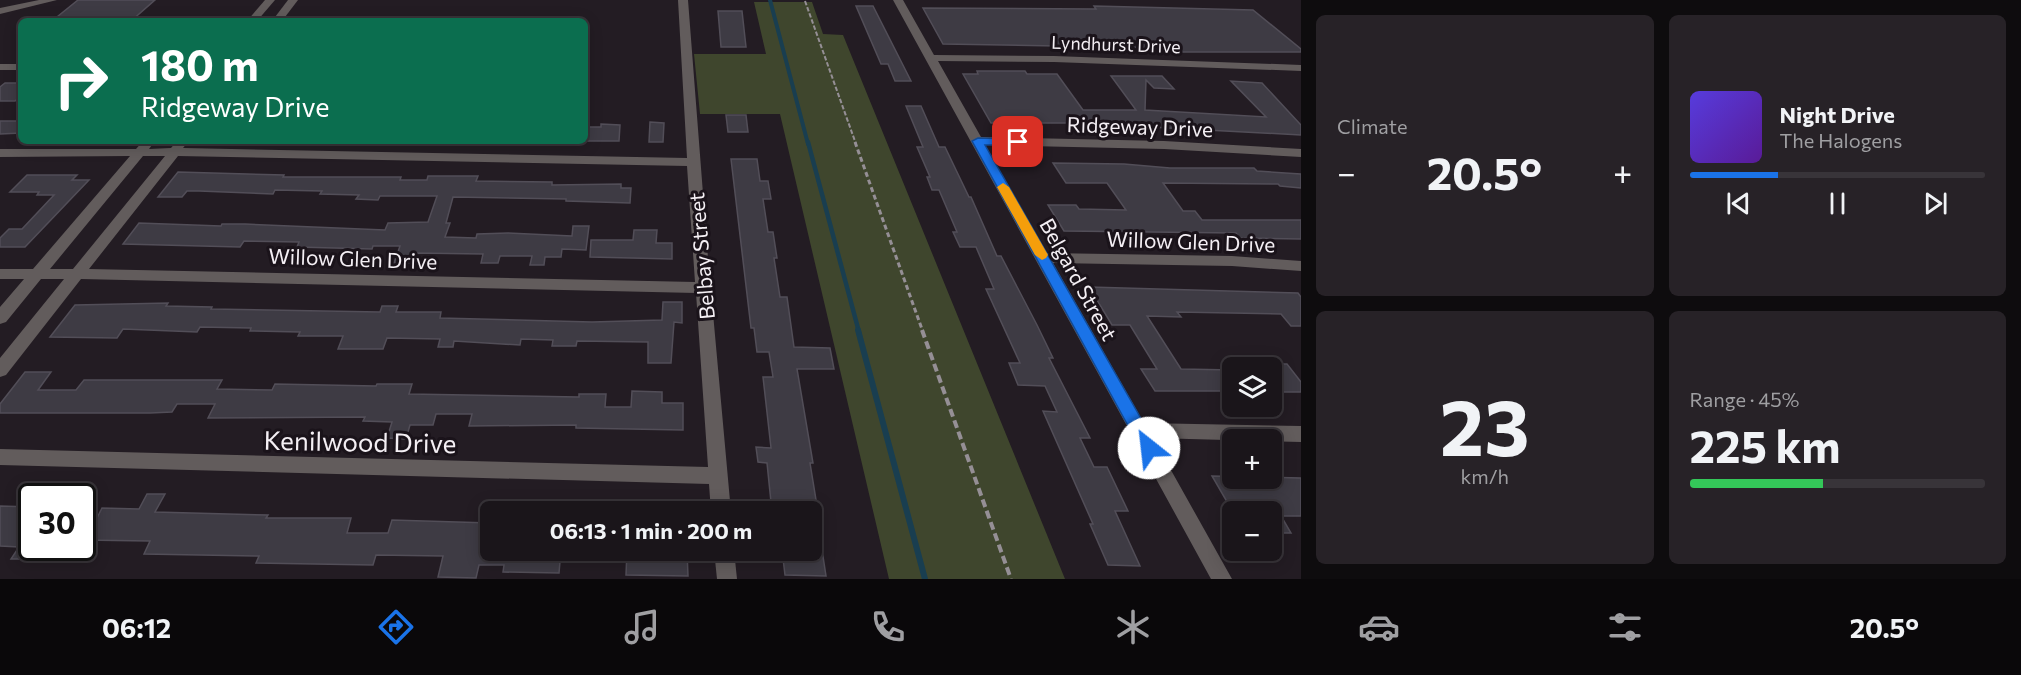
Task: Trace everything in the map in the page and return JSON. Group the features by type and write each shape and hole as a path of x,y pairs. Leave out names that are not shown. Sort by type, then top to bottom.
{"street":[{"path":"0,11 52,0"},
{"path":"255,18 270,0"},
{"path":"279,18 294,0"},
{"name":"Belbay Street","path":"683,0 693,162 721,501"},
{"name":"Belgard Street","path":"898,0 1222,579"},
{"name":"Lyndhurst Drive","path":"929,58 1054,59 1301,68"},
{"path":"0,67 18,67"},
{"name":"Ridgeway Drive","path":"978,141 1164,145 1301,153"},
{"path":"0,153 145,146 693,162"},
{"path":"0,318 145,146"},
{"path":"0,370 178,147"},
{"name":"Willow Glen Drive","path":"1043,258 1232,261 1301,266"},
{"name":"Willow Glen Drive","path":"0,274 239,275 470,284 705,288"},
{"path":"1138,430 1301,434"},
{"name":"Kenilwood Drive","path":"0,458 719,476"},
{"path":"725,561 727,579"}],"path":[{"path":"805,1 1011,579"}],"green space":[{"path":"754,2 812,2 823,34 843,35 1065,579 889,579 780,114 700,114 694,54 766,54"}],"building":[{"path":"78,0 155,0 134,18 56,18"},
{"path":"856,6 873,6 911,81 895,81 888,64 881,64"},
{"path":"1094,6 1253,10 1301,49 1301,52 1174,52 1170,48 943,44 923,8 1096,9"},
{"path":"718,11 742,11 746,47 721,47"},
{"path":"977,71 1057,74 1083,110 1136,110 1111,76 1162,76 1174,89 1154,88 1146,80 1145,110 1266,117 1231,81 1262,83 1301,125 1301,135 1112,125 1110,123 991,123 963,74 978,74"},
{"path":"5,83 18,83 18,98 15,101 0,101 0,87"},
{"path":"906,106 921,106 939,147 945,147 971,197 997,256 1001,256 1037,325 1053,358 1049,358 1090,438 1080,438 1094,467 1107,467 1128,511 1115,511 1140,566 1108,565 1090,524 1093,524 1043,411 1057,412 1045,386 1018,385 1009,363 1020,363 986,289 994,289 976,247 960,247 953,232 957,232 939,190 932,190 927,177 930,177 917,147 923,147"},
{"path":"726,115 746,115 748,132 728,132"},
{"path":"0,121 18,121 18,133 0,134"},
{"path":"650,122 664,123 663,142 649,142"},
{"path":"601,124 620,125 619,141 588,141 588,127 601,127"},
{"path":"731,159 757,159 760,181 768,181 771,199 763,199 768,232 773,232 780,297 787,297 794,347 830,348 834,369 797,369 813,463 810,463 816,501 771,501 767,463 758,462 756,447 771,448 763,377 773,377 769,352 757,352 754,328 751,328"},
{"path":"1053,163 1124,164 1170,168 1254,168 1257,171 1301,174 1301,188 1278,184 1163,183 1183,211 1195,211 1202,220 1301,220 1301,239 1240,238 1236,233 1064,231 1048,205 1076,205 1079,209 1126,210 1107,183 1066,183"},
{"path":"178,172 284,175 283,177 401,177 400,180 427,180 428,176 478,176 476,181 552,182 552,185 621,184 621,188 631,188 630,203 566,201 566,199 453,197 446,223 450,223 445,237 476,238 477,234 508,233 572,236 573,226 589,226 586,250 562,249 561,257 545,257 544,265 530,265 532,256 500,256 498,263 481,263 483,254 414,253 411,263 394,263 400,246 373,246 372,249 297,247 299,242 244,241 240,247 123,244 139,223 221,226 222,224 245,224 385,230 388,223 428,222 437,196 380,196 378,200 356,199 359,195 320,194 322,191 275,190 273,194 187,191 182,197 158,197"},
{"path":"27,175 77,175 72,180 89,180 25,247 0,247 0,238 9,229 22,229 54,195 37,195 39,192 10,192"},
{"path":"634,230 657,230 656,243 672,243 672,259 590,257 591,240 633,240"},
{"path":"1089,287 1298,293 1301,297 1301,326 1291,326 1281,314 1177,312 1181,317 1147,316 1181,369 1222,370 1222,391 1155,391 1141,369 1157,369 1130,325 1112,325"},
{"path":"663,302 682,302 682,323 674,322 671,363 648,363 648,342 577,341 576,346 552,346 553,340 521,339 520,345 454,341 453,347 438,347 440,339 387,338 383,349 338,349 343,336 298,336 300,332 200,327 197,332 123,329 117,338 50,337 75,305 168,303 166,306 212,307 211,309 380,312 382,306 398,306 396,312 441,312 440,318 592,322 662,320"},
{"path":"1282,364 1287,364 1301,382 1301,392 1282,392"},
{"path":"25,372 51,372 38,390 76,390 84,380 222,380 217,389 272,390 275,384 376,386 377,384 412,384 409,394 579,397 579,394 606,394 605,407 631,407 632,391 662,392 662,403 683,403 683,430 576,428 576,425 469,426 472,414 436,414 433,425 410,425 406,439 387,438 392,422 363,421 365,417 208,418 215,404 177,404 172,412 150,413 0,413 0,404"},
{"path":"1212,476 1222,476 1222,489 1282,489 1282,478 1301,478 1301,516 1282,516 1282,501 1227,501"},
{"path":"147,494 165,494 155,512 268,515 266,518 351,518 347,533 388,533 392,520 480,523 480,561 560,561 559,573 503,572 504,565 479,565 476,578 438,577 443,556 376,555 373,565 256,563 259,556 144,554 150,541 96,540 96,520 102,508 139,509"},
{"path":"0,506 18,507 18,547 0,546"},
{"path":"1282,518 1291,533 1282,533"},
{"path":"18,548 18,559 11,559"},
{"path":"822,550 826,576 785,575 783,561 822,561"},
{"path":"627,561 687,561 688,576 626,575"}],"waterway":[{"path":"770,0 808,144"},
{"path":"808,142 859,332"},
{"path":"858,330 925,579"}],"slow traffic":[{"path":"1003,187 1042,255"}],"route":[{"path":"1018,142 978,141 1149,448"}]}
